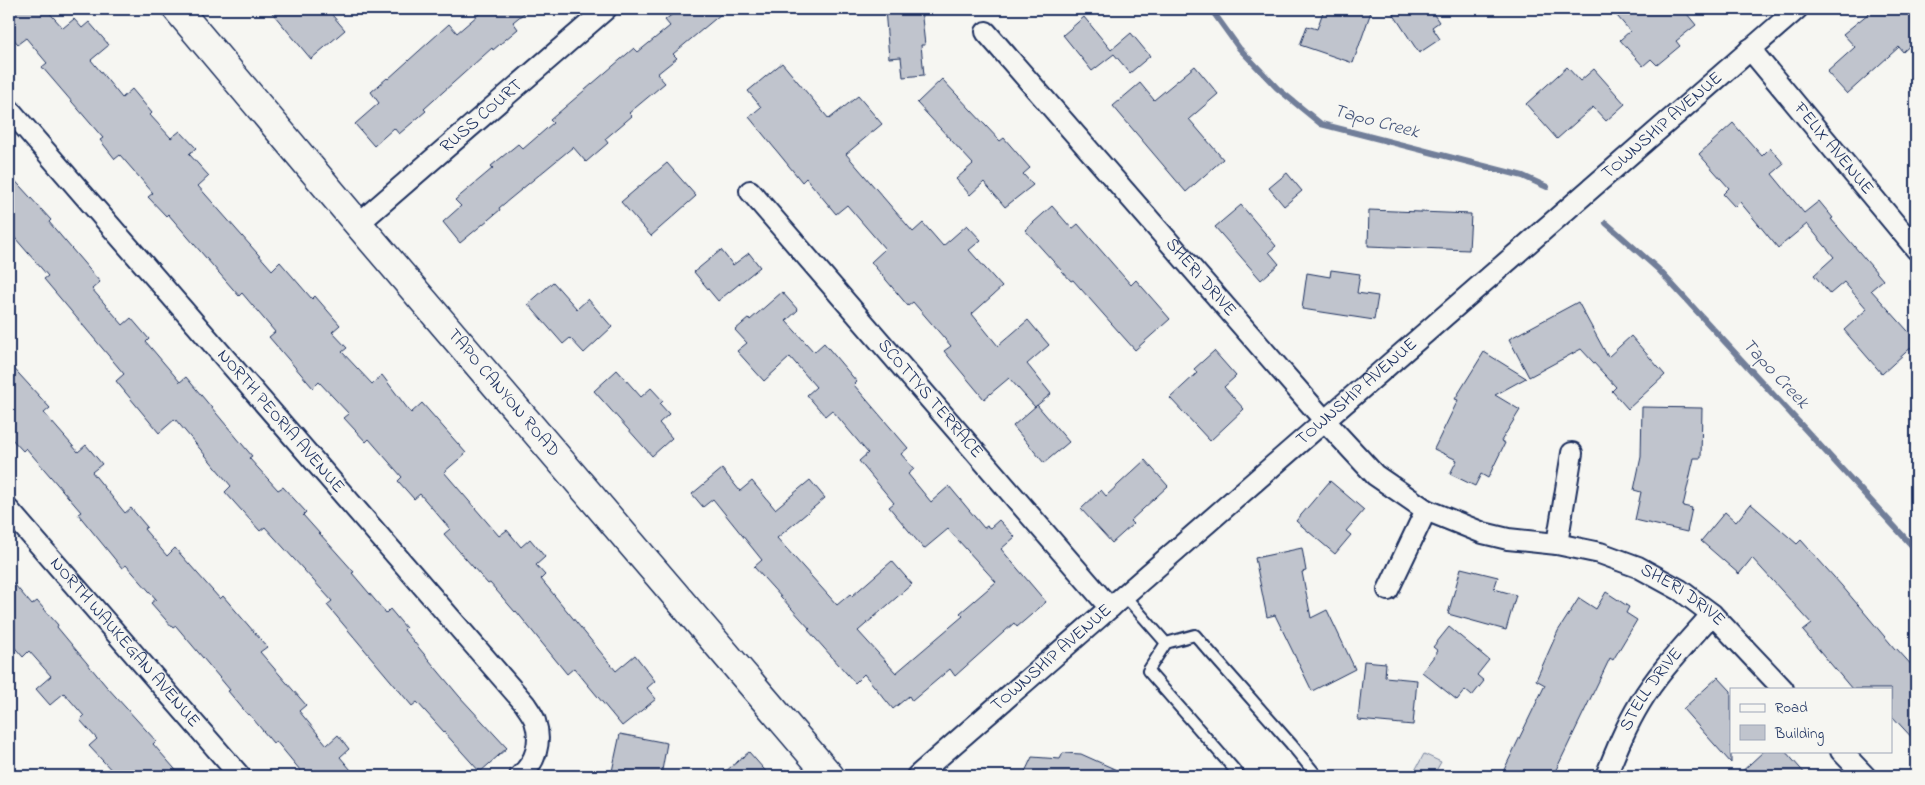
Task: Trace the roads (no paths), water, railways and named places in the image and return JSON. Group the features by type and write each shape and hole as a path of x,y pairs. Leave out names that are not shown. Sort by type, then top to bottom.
{"main road":[{"name":"TAPO CANYON ROAD","path":"177,9 358,224 830,776"}],"street":[{"name":"RUSS COURT","path":"358,224 606,9"},
{"name":"TOWNSHIP AVENUE","path":"917,776 1797,9"},
{"name":"SHERI DRIVE","path":"986,32 1324,421 1375,475 1426,510 1483,533 1508,539 1557,544 1600,553 1638,567 1680,590 1712,614 1782,688"},
{"name":"FELIX AVENUE","path":"1750,50 1916,249"},
{"name":"NORTH PEORIA AVENUE","path":"9,109 525,704 535,720 538,740 536,757 520,776"},
{"name":"SCOTTYS TERRACE","path":"750,191 1117,602"},
{"path":"1557,544 1572,453"},
{"name":"NORTH WAUKEGAN AVENUE","path":"9,510 240,776"},
{"path":"1388,590 1426,510"},
{"name":"STELL DRIVE","path":"1606,776 1622,736 1641,702 1662,672 1712,614"},
{"path":"1842,752 1864,776"}],"lane":[{"path":"1117,602 1166,643"},
{"path":"1240,776 1148,671 1166,643 1195,635 1317,776"}],"waterway":[{"name":"Tapo Creek","path":"1211,9 1239,48 1277,88 1321,124 1523,176 1547,187"},
{"name":"Tapo Creek","path":"1606,223 1658,269 1916,550"}]}
